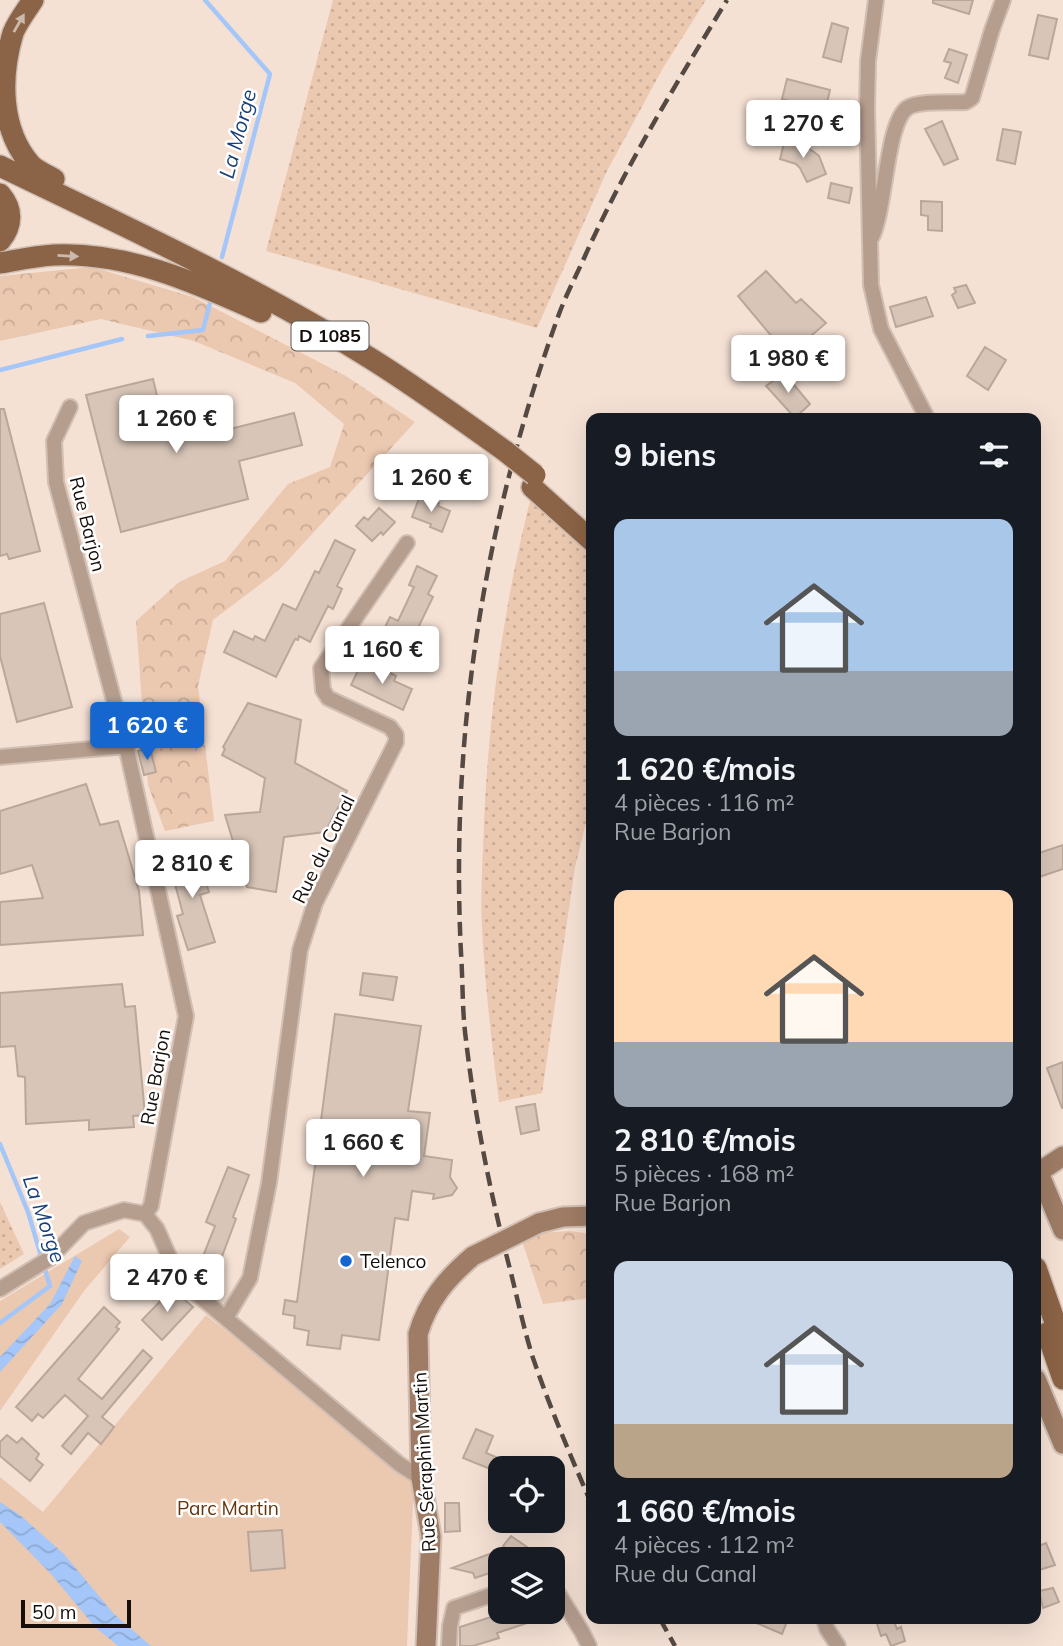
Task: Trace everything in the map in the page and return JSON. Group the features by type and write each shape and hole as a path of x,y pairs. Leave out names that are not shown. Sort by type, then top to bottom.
{"main road":[{"path":"33,0 14,31 1,77 3,118 15,146 32,166 145,235"},
{"name":"D 1085","path":"0,166 145,235 371,359 432,398 586,521"},
{"name":"D 1085","path":"0,178 140,245 275,318 365,368 504,457"},
{"path":"0,194 10,209 9,230 0,241"},
{"path":"0,262 54,255 146,265 192,281 275,318"},
{"name":"D 1085","path":"534,481 586,535"},
{"path":"1041,1282 1063,1345"},
{"path":"1041,1315 1063,1378"}],"street":[{"path":"876,0 868,73 869,240 872,285 881,329 924,413"},
{"path":"869,240 880,214 898,119 908,107 966,102 972,98 1003,0"},
{"name":"Rue Barjon","path":"70,407 54,441 56,482 126,746 186,1016 151,1206 145,1214"},
{"name":"Rue du Canal","path":"226,1318 250,1278 269,1183 300,950 315,903 396,742 396,735 390,727 328,698 323,690 321,668 407,543"},
{"path":"0,757 126,746"},
{"path":"1041,1169 1063,1156"},
{"path":"1041,1180 1063,1230"},
{"path":"0,1289 50,1258 84,1223 124,1210 145,1214 157,1229 179,1279 399,1464 421,1478"},
{"name":"Rue Séraphin Martin","path":"426,1646 430,1536 421,1478 418,1334 424,1314 440,1288 473,1256 539,1223 563,1217 586,1216"},
{"path":"1041,1391 1063,1444"},
{"path":"449,1646 454,1608 488,1596"},
{"path":"565,1604 589,1646"},
{"path":"826,1624 838,1646"}],"green space":[{"path":"333,0 706,0 663,68 607,171 537,328 266,251"},
{"path":"92,267 193,297 346,376 415,422 279,570 213,620 198,686 214,821 165,831 148,785 136,621 179,582 225,561 288,484 330,467 344,424 295,383 194,341 101,319 0,341 0,276"},
{"path":"531,497 586,551 586,823 575,867 542,1093 499,1102 487,994 481,888 490,739 499,658"},
{"path":"0,1202 24,1254 0,1269"},
{"path":"119,1229 130,1237 84,1291 0,1411 0,1301"},
{"path":"570,1231 586,1233 586,1299 543,1304 522,1241 539,1233"},
{"name":"Parc Martin","path":"206,1315 414,1479 407,1646 0,1646 0,1477 43,1512"}],"water":[{"path":"75,1256 82,1261 62,1304 0,1372 0,1357 50,1304"},
{"path":"0,1502 20,1515 64,1554 114,1614 151,1646 118,1646 95,1627 51,1574 0,1522"}],"building":[{"path":"933,0 973,0 969,14 933,3"},
{"path":"1038,15 1057,19 1048,59 1029,55"},
{"path":"832,23 848,28 841,62 823,57"},
{"path":"949,49 967,55 958,83 945,78 951,63 944,61"},
{"path":"787,79 830,90 825,111 782,99"},
{"path":"942,121 958,159 944,165 925,129"},
{"path":"1003,129 1021,132 1015,164 997,160"},
{"path":"785,139 803,144 819,156 826,174 807,182 796,164 780,159"},
{"path":"831,183 852,188 849,203 828,198"},
{"path":"921,201 942,202 942,231 928,230 928,216 921,215"},
{"path":"766,271 796,303 801,299 826,323 798,347 809,350 794,363 738,296"},
{"path":"966,285 975,303 958,308 952,295 956,292 954,288"},
{"path":"926,297 933,316 896,327 890,307"},
{"path":"985,347 1006,360 988,390 967,376"},
{"path":"784,373 810,404 800,413 790,413 766,386"},
{"path":"153,379 163,421 225,405 230,429 294,413 302,445 239,461 248,499 121,532 86,395"},
{"path":"0,409 4,409 40,551 9,559 7,554 0,556"},
{"path":"420,496 439,503 438,506 450,511 442,532 430,527 431,524 412,517"},
{"path":"379,508 395,522 383,535 381,532 372,541 356,526 364,517 368,520"},
{"path":"335,540 355,550 337,586 342,589 333,609 328,606 310,642 299,636 298,640 295,639 276,677 224,652 234,631 253,640 255,636 265,641 283,604 296,610 315,571 319,573"},
{"path":"417,566 437,576 428,594 433,597 417,630 427,635 417,655 402,648 401,652 380,637 390,617 398,621 414,587 409,585"},
{"path":"44,603 72,707 17,722 0,656 0,614"},
{"path":"361,664 379,673 381,668 396,676 394,681 412,689 403,710 351,685"},
{"path":"248,703 301,720 295,763 347,791 325,832 284,837 276,892 247,887 225,815 260,812 265,778 222,755 225,749 223,747"},
{"path":"150,748 156,772 144,775 138,751"},
{"path":"86,784 100,825 118,821 139,891 143,935 0,945 0,902 43,898 32,865 0,874 0,811"},
{"path":"1063,845 1063,869 1041,876 1041,852"},
{"path":"185,852 188,860 198,857 209,892 200,895 215,942 188,950 177,916 183,914 168,858"},
{"path":"363,973 397,977 393,1000 360,995"},
{"path":"122,984 125,1007 135,1006 145,1115 133,1116 134,1127 89,1130 89,1120 26,1124 25,1077 18,1076 15,1046 0,1047 0,993"},
{"path":"335,1014 421,1026 408,1111 430,1113 424,1156 452,1160 450,1177 457,1188 452,1195 433,1199 434,1194 412,1191 408,1220 395,1218 379,1340 342,1335 340,1349 307,1345 309,1331 294,1328 295,1316 283,1314 285,1300 297,1302"},
{"path":"1063,1062 1063,1108 1062,1108 1047,1068"},
{"path":"535,1104 539,1130 521,1134 516,1107"},
{"path":"228,1167 249,1175 215,1275 198,1269 215,1226 206,1222"},
{"path":"172,1289 193,1307 162,1340 142,1320"},
{"path":"104,1307 120,1322 116,1327 119,1329 78,1379 102,1399 143,1350 152,1358 102,1417 114,1427 101,1444 88,1433 71,1454 62,1446 88,1416 65,1395 43,1418 38,1414 32,1421 16,1407"},
{"path":"476,1429 493,1436 486,1453 493,1456 488,1456 488,1468 463,1458"},
{"path":"7,1435 17,1443 22,1438 39,1454 36,1459 43,1465 30,1481 0,1456 0,1442"},
{"path":"445,1503 459,1503 460,1531 445,1532"},
{"path":"282,1530 285,1568 251,1571 248,1532"},
{"path":"511,1536 527,1547 505,1547"},
{"path":"1046,1543 1055,1565 1041,1569 1041,1545"},
{"path":"488,1554 488,1574 475,1578 473,1573 452,1568"},
{"path":"1053,1588 1059,1602 1043,1608 1041,1591"},
{"path":"488,1618 488,1624 524,1624 497,1633 499,1638 473,1646 460,1646 460,1627"},
{"path":"759,1624 786,1624 782,1634"},
{"path":"877,1624 895,1624 897,1629 901,1627 905,1641 891,1646 886,1634 881,1636"}],"waterway":[{"name":"La Morge","path":"205,0 270,74 222,257"},
{"name":"La Morge","path":"148,336 203,330 211,299"},
{"name":"La Morge","path":"0,370 122,339"},
{"name":"La Morge","path":"0,1144 28,1212 50,1286 0,1323"}],"railway":[{"path":"586,1491 530,1347 497,1216 474,1099 464,1018 459,871 467,709 492,549 510,470 559,314 600,223 634,158 727,0"},
{"path":"663,1624 675,1646"}],"place":[{"name":"Telenco","path":"346,1261"}]}
